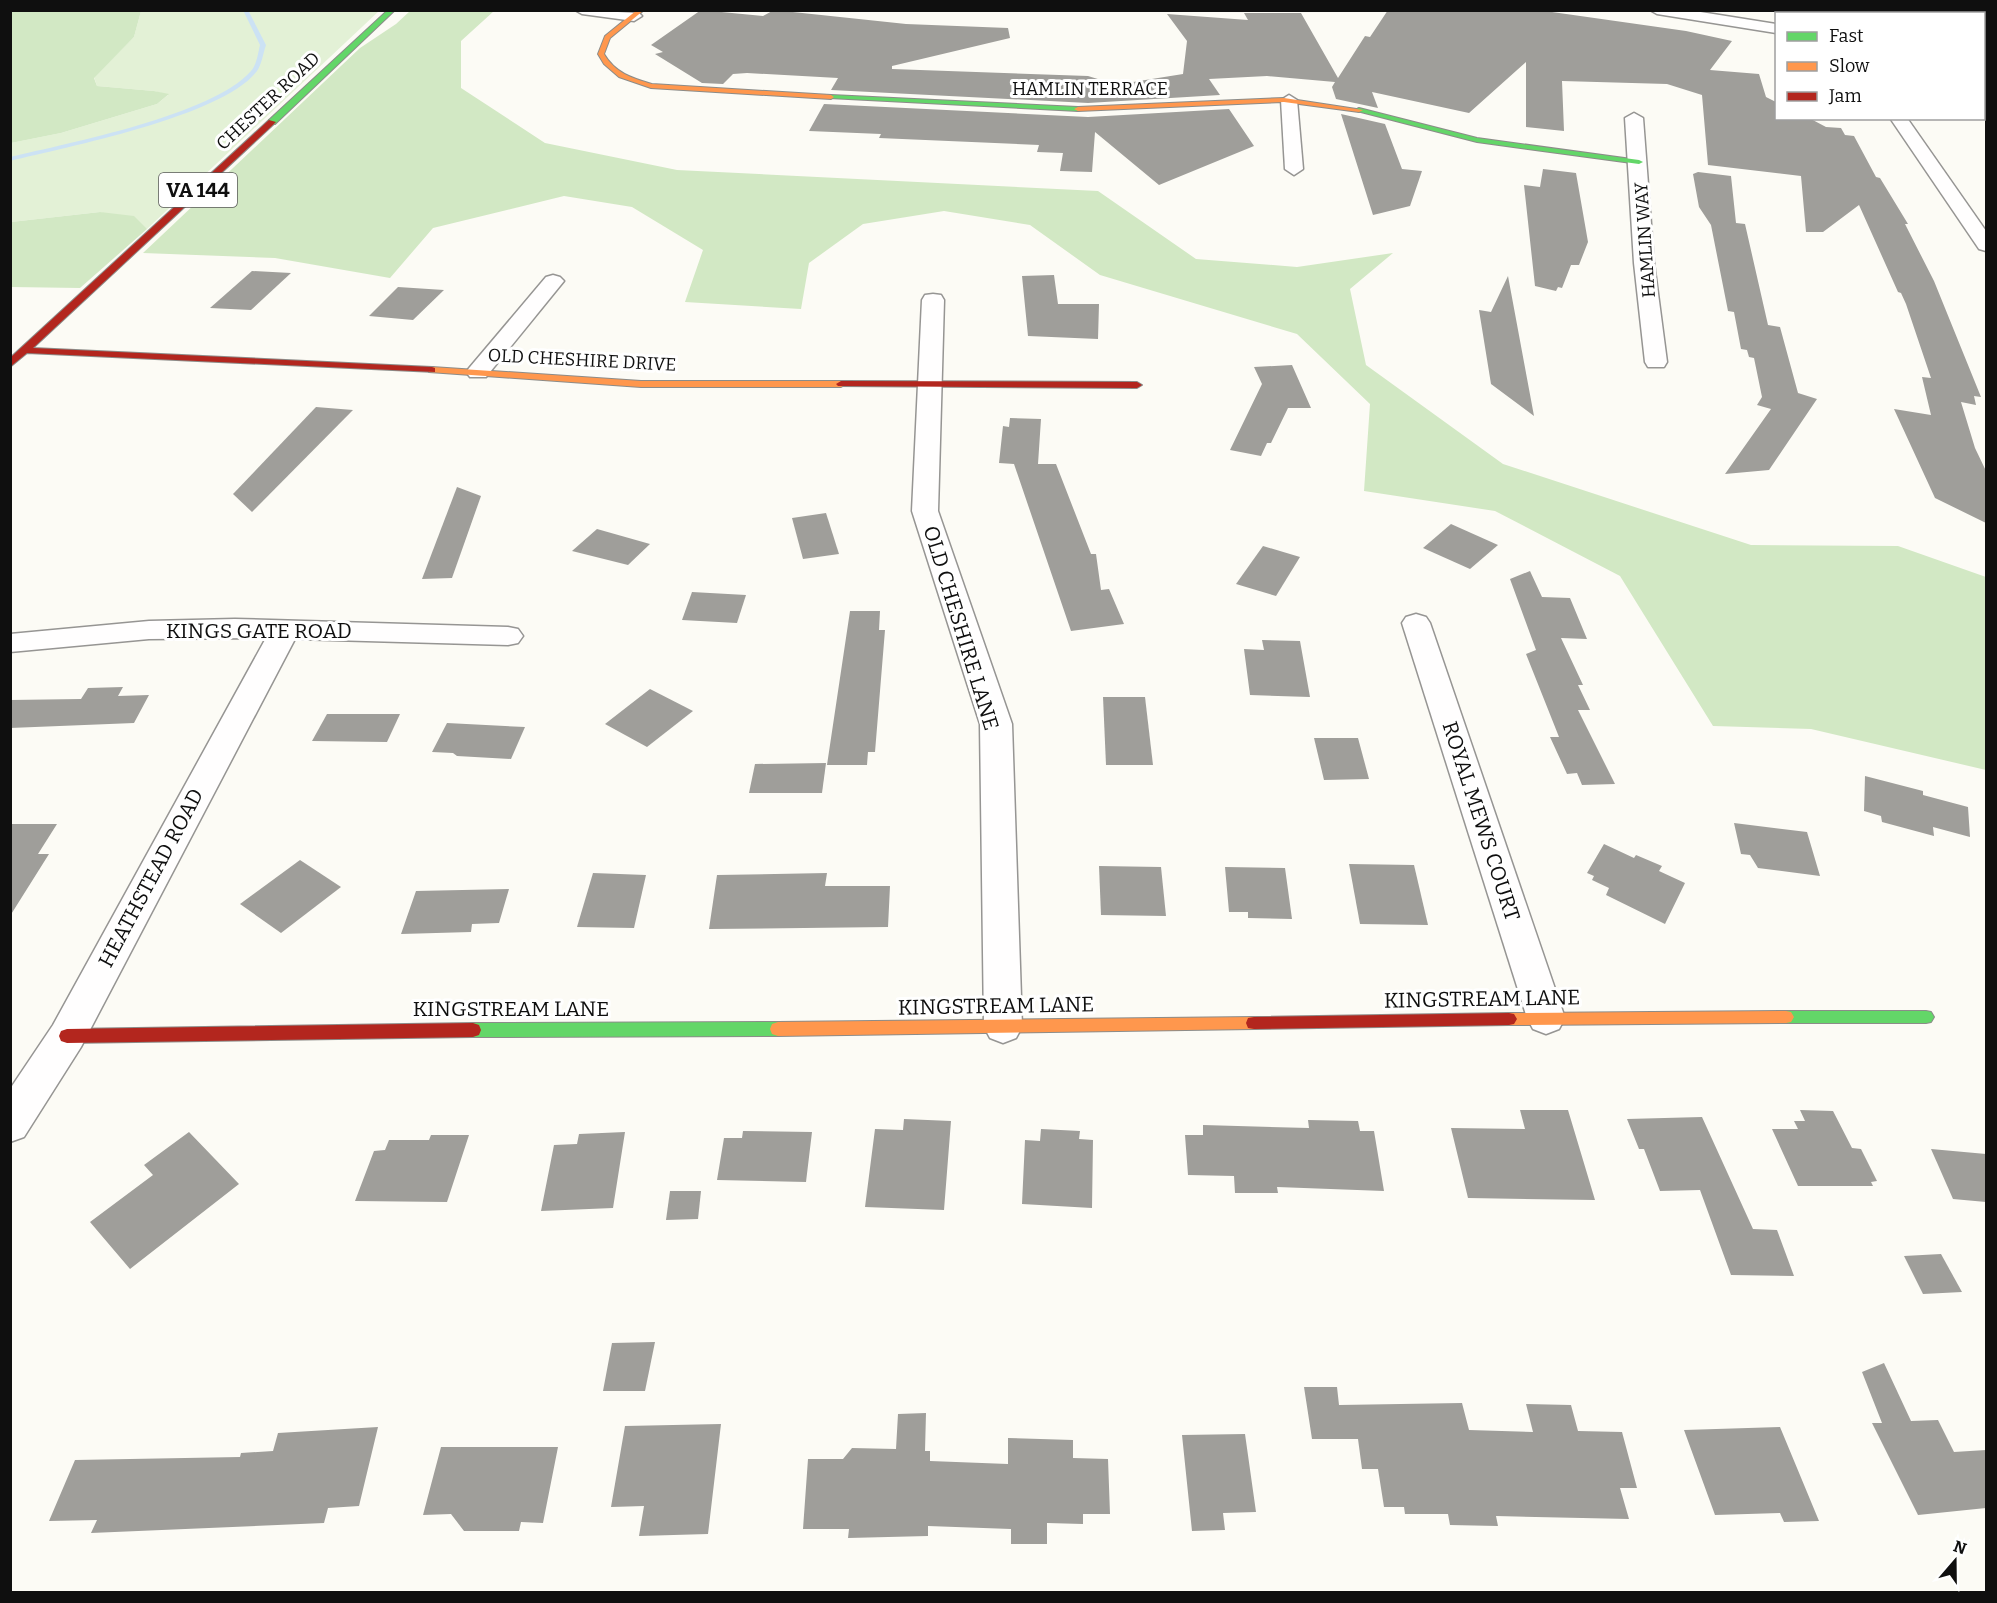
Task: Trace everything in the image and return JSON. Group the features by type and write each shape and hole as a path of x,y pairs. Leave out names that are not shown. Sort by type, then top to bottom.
{"street":[{"name":"CHESTER ROAD","path":"10,364 392,10"},
{"path":"582,10 638,13"},
{"path":"1657,10 1775,29"},
{"name":"HAMLIN TERRACE","path":"638,13 607,37 601,54 604,62 623,77 671,89 1088,110 1289,100 1343,106 1436,131 1499,144 1639,162"},
{"path":"1289,100 1294,169"},
{"name":"HAMLIN WAY","path":"1634,118 1639,162 1644,263 1656,362"},
{"path":"1899,120 1986,245"},
{"path":"478,372 553,281"},
{"name":"OLD CHESHIRE LANE","path":"933,300 928,384 925,511 996,724 1003,1027"},
{"name":"OLD CHESHIRE DRIVE","path":"26,350 478,372 641,384 1137,385"},
{"name":"ROYAL MEWS COURT","path":"1416,623 1546,1018"},
{"name":"KINGS GATE ROAD","path":"10,643 149,630 286,629 508,636"},
{"name":"HEATHSTEAD ROAD","path":"10,1124 67,1036 286,629"},
{"name":"KINGSTREAM LANE","path":"67,1036 508,1029 1003,1027 1546,1018 1926,1017"}],"green space":[{"path":"11,10 141,11 134,37 94,78 97,86 169,94 157,104 61,133 11,143"},
{"path":"141,11 379,11 147,229 100,212 11,222 11,143 61,133 157,104 168,95 154,91 97,86 94,77 134,37"},
{"path":"410,11 494,11 461,41 461,88 545,143 677,170 1098,191 1196,259 1297,267 1393,253 1350,289 1366,365 1503,464 1751,545 1898,546 1986,577 1986,770 1811,729 1713,726 1620,576 1495,511 1364,491 1370,404 1297,334 1100,275 1030,225 944,211 863,224 809,263 801,309 685,302 703,250 632,207 564,196 433,228 390,278 275,258 143,253 360,48 396,24"},
{"path":"100,212 134,216 147,229 80,288 11,287 11,222"}],"building":[{"path":"701,10 763,16 774,10 906,24 1008,28 1010,38 892,66 892,69 1088,76 1101,80 1133,82 1183,74 1187,41 1167,14 1248,20 1244,13 1301,13 1338,78 1365,36 1370,37 1388,10 1538,10 1686,31 1732,41 1710,70 1759,74 1766,97 1775,102 1775,120 1813,120 1826,127 1841,128 1845,135 1854,136 1876,177 1880,178 1908,224 1905,224 1934,281 1981,397 1974,396 1976,405 1961,402 1975,448 1986,471 1986,523 1935,498 1894,409 1931,415 1922,377 1931,378 1906,304 1901,293 1898,292 1859,205 1823,232 1806,232 1801,176 1708,165 1702,95 1667,84 1562,81 1564,131 1526,127 1526,62 1469,113 1372,92 1378,108 1336,99 1332,87 1335,82 1267,76 1209,79 1220,95 1088,103 831,90 838,78 747,73 733,74 723,84 702,83 655,54 663,52 651,45"},
{"path":"824,104 1088,117 1229,109 1254,146 1159,185 1095,132 1092,172 1060,171 1063,153 1037,152 1039,145 879,138 881,134 809,131"},
{"path":"1341,114 1385,124 1402,169 1422,171 1410,206 1373,215"},
{"path":"1543,169 1576,173 1588,242 1579,265 1571,265 1562,288 1558,287 1556,291 1535,286 1524,185 1540,187"},
{"path":"1698,172 1731,176 1736,223 1745,224 1768,325 1780,327 1798,393 1817,399 1769,470 1725,474 1771,409 1757,405 1762,397 1754,358 1749,357 1747,350 1741,349 1734,312 1728,311 1711,225 1699,207 1693,174"},
{"path":"252,271 291,273 251,310 210,308"},
{"path":"1054,275 1058,304 1099,304 1098,339 1028,336 1022,276"},
{"path":"1508,276 1534,416 1491,384 1479,310 1491,312"},
{"path":"398,287 444,290 413,320 369,316"},
{"path":"1292,365 1311,408 1288,408 1271,443 1267,443 1261,456 1230,450 1262,384 1254,367"},
{"path":"316,407 353,410 252,512 233,494"},
{"path":"1010,418 1041,419 1038,464 1056,464 1091,554 1096,554 1101,590 1109,589 1124,624 1071,631 1014,464 999,463 1003,426 1009,427"},
{"path":"457,487 481,496 452,578 422,579"},
{"path":"826,513 839,554 803,559 792,518"},
{"path":"1451,524 1498,545 1470,569 1423,548"},
{"path":"597,529 650,544 628,565 572,551"},
{"path":"1263,546 1300,557 1276,596 1236,584"},
{"path":"1530,571 1542,597 1570,598 1587,639 1561,638 1583,685 1578,685 1590,710 1578,710 1615,784 1582,785 1577,773 1567,774 1550,737 1559,737 1526,654 1536,650 1510,579"},
{"path":"692,592 746,595 737,623 682,620"},
{"path":"850,611 880,611 879,630 885,630 875,752 868,752 867,765 827,765"},
{"path":"1262,640 1300,641 1310,697 1250,695 1244,649 1264,650"},
{"path":"123,687 118,696 149,695 134,723 10,728 10,700 81,699 88,688"},
{"path":"650,689 693,711 647,747 605,724"},
{"path":"1103,697 1145,697 1153,765 1106,765"},
{"path":"327,714 400,714 387,742 312,741"},
{"path":"447,723 525,727 511,759 432,752"},
{"path":"1314,738 1358,738 1369,779 1324,780"},
{"path":"826,763 822,793 749,793 755,764"},
{"path":"1865,776 1923,791 1923,795 1968,807 1970,837 1933,827 1934,836 1882,822 1881,816 1864,811"},
{"path":"1734,823 1807,832 1820,876 1758,868 1750,855 1741,854"},
{"path":"10,824 57,824 38,854 49,854 10,916"},
{"path":"1604,844 1634,858 1636,855 1662,866 1659,871 1685,883 1665,924 1606,895 1609,888 1592,880 1594,876 1587,873"},
{"path":"300,860 341,887 281,933 240,904"},
{"path":"1349,864 1414,865 1428,925 1360,924"},
{"path":"1099,866 1161,867 1166,916 1101,915"},
{"path":"1225,867 1285,868 1292,919 1248,918 1248,912 1229,912"},
{"path":"593,873 646,875 634,928 577,927"},
{"path":"827,873 825,886 890,886 888,927 709,929 717,875"},
{"path":"509,889 499,923 472,924 471,932 401,934 416,891"},
{"path":"1520,1110 1568,1110 1595,1200 1468,1198 1451,1128 1525,1129"},
{"path":"1800,1110 1833,1111 1852,1148 1861,1149 1877,1181 1871,1182 1873,1186 1798,1186 1772,1129 1798,1129 1794,1121 1805,1121"},
{"path":"1702,1117 1753,1229 1777,1230 1794,1276 1731,1275 1700,1190 1660,1191 1644,1149 1639,1149 1627,1119"},
{"path":"904,1119 951,1121 944,1210 865,1207 875,1129 903,1130"},
{"path":"1308,1120 1358,1121 1360,1131 1374,1131 1384,1191 1277,1187 1278,1193 1235,1193 1234,1176 1188,1175 1185,1135 1203,1135 1203,1125 1309,1128"},
{"path":"1041,1129 1080,1131 1079,1139 1093,1140 1092,1208 1022,1204 1025,1140 1040,1141"},
{"path":"743,1131 812,1132 806,1182 717,1180 724,1138 742,1138"},
{"path":"189,1132 239,1184 130,1269 90,1222 153,1175 144,1165"},
{"path":"625,1132 613,1208 541,1211 554,1145 577,1144 579,1134"},
{"path":"431,1135 469,1135 447,1202 355,1201 374,1151 385,1150 389,1140 429,1140"},
{"path":"1931,1149 1986,1154 1986,1202 1953,1199"},
{"path":"670,1191 701,1191 698,1219 666,1220"},
{"path":"1941,1254 1962,1292 1923,1294 1904,1256"},
{"path":"655,1342 645,1391 603,1391 612,1343"},
{"path":"1884,1363 1911,1421 1938,1420 1954,1452 1986,1450 1986,1508 1918,1515 1872,1423 1882,1423 1862,1372"},
{"path":"1304,1387 1337,1387 1339,1405 1462,1403 1469,1430 1533,1432 1526,1404 1571,1405 1578,1431 1622,1432 1637,1488 1620,1488 1629,1519 1496,1516 1498,1526 1450,1525 1448,1514 1405,1514 1404,1507 1384,1507 1378,1469 1362,1469 1358,1439 1312,1439"},
{"path":"926,1413 925,1451 930,1451 930,1461 1008,1464 1008,1438 1073,1440 1073,1458 1108,1459 1110,1514 1083,1514 1083,1524 1047,1523 1047,1544 1011,1544 1011,1529 928,1526 928,1536 848,1538 849,1529 803,1529 808,1459 843,1459 852,1448 896,1449 898,1414"},
{"path":"721,1424 708,1534 639,1536 644,1506 611,1507 625,1426"},
{"path":"378,1427 359,1506 328,1508 324,1523 91,1533 97,1520 49,1521 75,1460 240,1457 241,1453 273,1451 278,1433"},
{"path":"1780,1427 1819,1521 1784,1522 1780,1513 1715,1515 1684,1430"},
{"path":"1245,1434 1256,1512 1223,1513 1225,1530 1192,1531 1182,1435"},
{"path":"441,1447 558,1447 543,1523 521,1522 519,1531 464,1531 451,1514 423,1515"}],"waterway":[{"path":"10,159 141,126 211,100 238,86 254,71 263,45 245,10"}],"traffic: fast":[{"path":"272,122 392,10"},
{"path":"831,97 1078,109"},
{"path":"1359,110 1477,140 1639,162"},
{"path":"1786,1017 1926,1017"},
{"path":"473,1030 778,1029"}],"traffic: slow":[{"path":"641,10 607,37 601,54 606,63 621,76 651,86 831,97"},
{"path":"1078,109 1284,100 1359,110"},
{"path":"432,370 641,384 841,384"},
{"path":"1509,1019 1786,1017"},
{"path":"778,1029 1254,1023"}],"traffic: jam":[{"path":"10,364 272,122"},
{"path":"26,350 432,370"},
{"path":"841,384 1137,385"},
{"path":"1254,1023 1509,1019"},
{"path":"67,1036 473,1030"}]}
